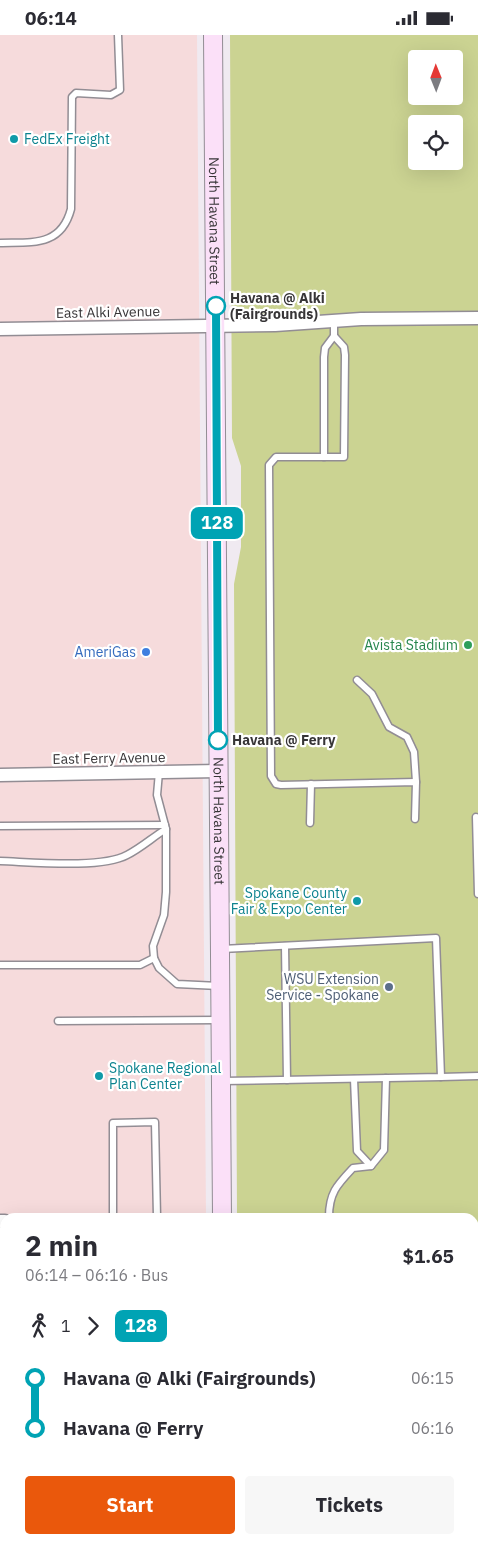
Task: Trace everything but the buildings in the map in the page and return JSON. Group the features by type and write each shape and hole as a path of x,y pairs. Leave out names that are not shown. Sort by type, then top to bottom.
{"street":[{"name":"North Havana Street","path":"213,35 222,1213"},
{"name":"East Alki Avenue","path":"0,329 334,323 361,319 478,318"},
{"name":"East Ferry Avenue","path":"0,775 218,771"}],"lane":[{"path":"0,243 39,242 57,234 67,222 70,209 72,97 76,93 111,95 120,90 118,35"},
{"path":"324,457 324,357 325,348 334,336 334,323"},
{"path":"334,336 344,347 345,355 344,457 276,457 270,461 268,470 270,776 276,784 416,782"},
{"path":"357,680 372,694 389,727 407,737 414,752 416,782 415,819"},
{"path":"160,773 157,795 165,827 166,892 164,915 153,946 154,958 159,968 177,985 220,986"},
{"path":"310,823 311,784"},
{"path":"476,817 478,894"},
{"path":"0,826 165,827"},
{"path":"0,861 99,862 116,859 128,855 165,827"},
{"path":"220,949 436,938 441,1077"},
{"path":"285,945 287,1080"},
{"path":"0,965 140,965 154,958"},
{"path":"58,1021 220,1020"},
{"path":"221,1081 478,1076"},
{"path":"329,1213 331,1195 336,1187 353,1168 371,1166 384,1150 386,1078"},
{"path":"354,1079 357,1151 371,1166"},
{"path":"113,1213 113,1123 147,1122 156,1122 157,1213"}],"shaded area":[{"path":"0,35 197,35 206,1213 0,1213"}],"green space":[{"name":"Spokane County Fair & Expo Center","path":"230,35 478,35 478,1213 237,1213 234,584 241,547 241,466 232,438"}],"bus line":[{"name":"128","path":"216,306 218,740"}],"place":[{"name":"FedEx Freight","path":"14,139"},
{"name":"Havana @ Alki (Fairgrounds)","path":"216,306"},
{"name":"Avista Stadium","path":"468,645"},
{"name":"AmeriGas","path":"146,652"},
{"name":"Havana @ Ferry","path":"218,740"},
{"name":"Spokane County Fair & Expo Center","path":"357,901"},
{"name":"WSU Extension Service - Spokane","path":"389,987"},
{"name":"Spokane Regional Plan Center","path":"99,1076"}]}
